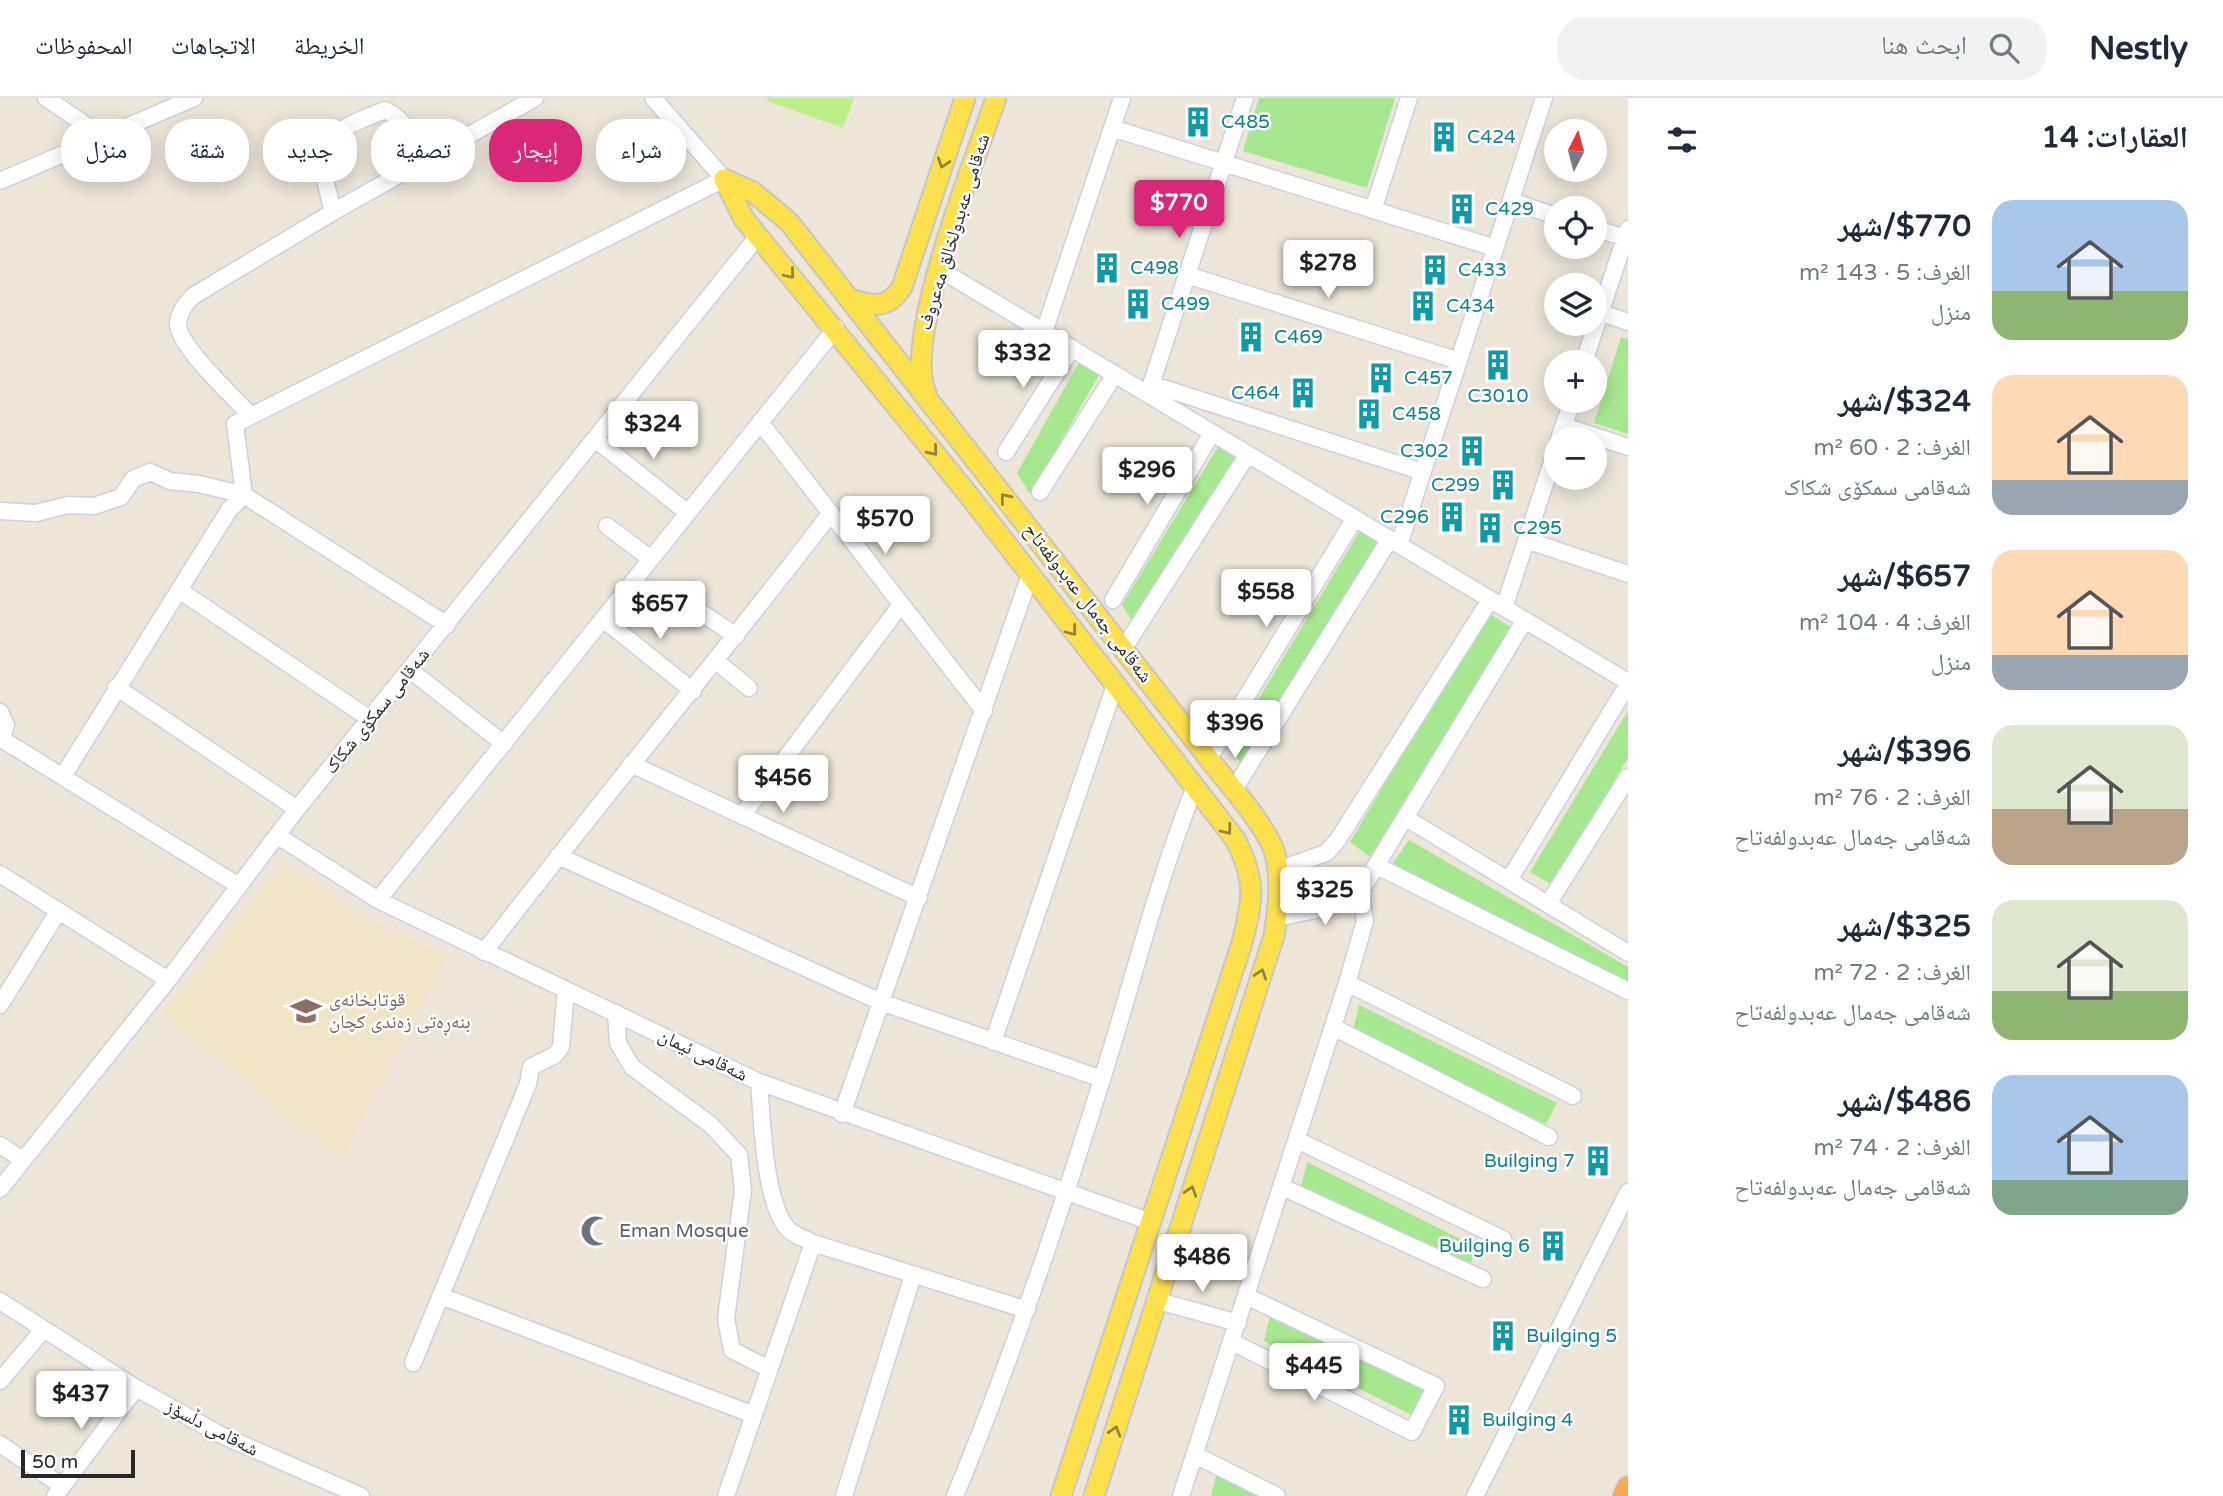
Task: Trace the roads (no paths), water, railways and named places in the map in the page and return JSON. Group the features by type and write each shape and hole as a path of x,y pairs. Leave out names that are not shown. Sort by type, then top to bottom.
{"highway":[{"path":"1624,1496 1628,1488"}],"main road":[{"name":"شەقامی عەبدولخالق مەعروف","path":"850,299 874,306 885,304 895,299 902,287 965,98"},
{"name":"شەقامی عەبدولخالق مەعروف","path":"933,406 924,388 920,355 926,317 939,269 996,98"},
{"name":"شەقامی جەمال عەبدولفەتاح","path":"724,179 735,207 836,328 1235,839 1251,878 1252,899 1241,946 1061,1496"},
{"name":"شەقامی جەمال عەبدولفەتاح","path":"724,179 753,192 778,211 1124,648 1209,758 1273,849 1277,870 1277,918 1274,936 1094,1496"},
{"path":"967,494 988,476"}],"street":[{"path":"46,98 77,119"},
{"path":"147,119 194,98"},
{"path":"475,127 512,103 535,98"},
{"name":"شەقامی جەمال عەبدولفەتاح","path":"653,98 724,179"},
{"path":"1044,332 1122,98"},
{"path":"1149,389 1245,98"},
{"path":"1373,210 1409,98"},
{"path":"1233,791 1394,542 1423,472 1544,98"},
{"path":"333,212 321,157 326,141 344,126 385,110 401,119"},
{"path":"1112,128 1495,248"},
{"path":"0,181 61,156"},
{"path":"244,495 235,424 724,179"},
{"path":"251,416 184,342 178,326 180,312 193,296 387,182"},
{"path":"1511,201 1544,212"},
{"path":"1607,230 1627,234 1607,295"},
{"name":"شەقامی سمکۆی شکاک","path":"0,1189 168,980 297,809 758,236"},
{"path":"939,269 1115,374 1149,389 1423,472"},
{"path":"1187,275 1459,361"},
{"path":"1607,315 1628,322"},
{"path":"378,900 836,328"},
{"path":"1006,452 1072,348"},
{"path":"1040,492 1115,374"},
{"path":"1149,389 1212,433 1628,683 1509,880"},
{"path":"760,422 984,711"},
{"path":"1113,600 1212,433"},
{"path":"595,439 688,513"},
{"path":"1607,443 1628,447"},
{"path":"1124,648 1248,454"},
{"path":"0,511 36,513 68,505 94,506 121,497 133,479 150,472 170,481 199,484 244,495 447,625"},
{"path":"1277,870 1326,853 1337,842 1497,604 1526,540 1544,486"},
{"path":"63,776 116,687 229,510 244,495"},
{"path":"484,952 631,764 716,662 831,513"},
{"path":"1209,758 1355,518"},
{"path":"607,526 651,559"},
{"path":"1526,540 1628,574"},
{"path":"842,1114 1030,575"},
{"path":"179,590 370,719"},
{"path":"690,605 736,636"},
{"path":"742,816 900,606"},
{"path":"603,619 693,691"},
{"path":"1277,918 1320,909 1360,892 1525,620"},
{"path":"716,662 749,688"},
{"path":"410,670 504,744"},
{"path":"993,1041 1115,685"},
{"path":"116,687 297,809"},
{"path":"0,712 6,725 1,739 239,886"},
{"path":"631,764 919,898"},
{"path":"1548,904 1628,777"},
{"path":"955,1496 1027,1310 1102,1079 1176,834 1195,789"},
{"path":"1406,818 1628,953"},
{"name":"شەقامی ئیمان","path":"278,836 378,900 759,1082 842,1114 1151,1222"},
{"path":"558,856 881,1002 1102,1079"},
{"path":"1377,866 1628,991"},
{"path":"0,874 168,980"},
{"path":"1181,1496 1347,983 1365,921 1360,892"},
{"path":"0,1004 58,912"},
{"path":"1347,983 1573,1096"},
{"path":"414,1363 528,1084 531,1067 555,1055 561,1047 566,990"},
{"path":"616,1013 618,1043 632,1068 711,1125 739,1155 743,1190 726,1319 732,1350 769,1369"},
{"path":"1333,1027 1549,1137"},
{"path":"759,1082 765,1159 778,1207 790,1231 813,1243 1027,1310"},
{"path":"1297,1140 1503,1239"},
{"path":"0,1145 23,1160"},
{"path":"1282,1186 1483,1279"},
{"path":"1475,1496 1628,1192"},
{"path":"726,1496 813,1243"},
{"path":"844,1496 913,1275"},
{"path":"441,1296 754,1415"},
{"path":"1232,1342 1412,1432 1436,1386 1247,1296"},
{"path":"1155,1300 1238,1323"},
{"name":"شەقامی دڵسۆز","path":"0,1301 136,1388 221,1435 361,1496"},
{"path":"0,1381 44,1329"},
{"path":"0,1444 58,1493 136,1388"},
{"path":"1195,1455 1276,1496"}],"place":[{"name":"C485","path":"1198,122"},
{"name":"C424","path":"1444,137"},
{"name":"C429","path":"1462,209"},
{"name":"C498","path":"1107,268"},
{"name":"C433","path":"1435,270"},
{"name":"C499","path":"1138,304"},
{"name":"C434","path":"1423,306"},
{"name":"C469","path":"1251,337"},
{"name":"C3010","path":"1498,365"},
{"name":"C457","path":"1381,378"},
{"name":"C464","path":"1303,393"},
{"name":"C458","path":"1369,414"},
{"name":"C302","path":"1472,451"},
{"name":"C299","path":"1503,485"},
{"name":"C296","path":"1452,517"},
{"name":"C295","path":"1490,528"},
{"name":"قوتابخانەی بنەڕەتی زەندی کچان","path":"306,1011"},
{"name":"Builging 7","path":"1598,1161"},
{"name":"Eman Mosque","path":"596,1231"},
{"name":"Builging 6","path":"1553,1246"},
{"name":"Builging 5","path":"1503,1336"},
{"name":"Builging 4","path":"1459,1420"}]}
